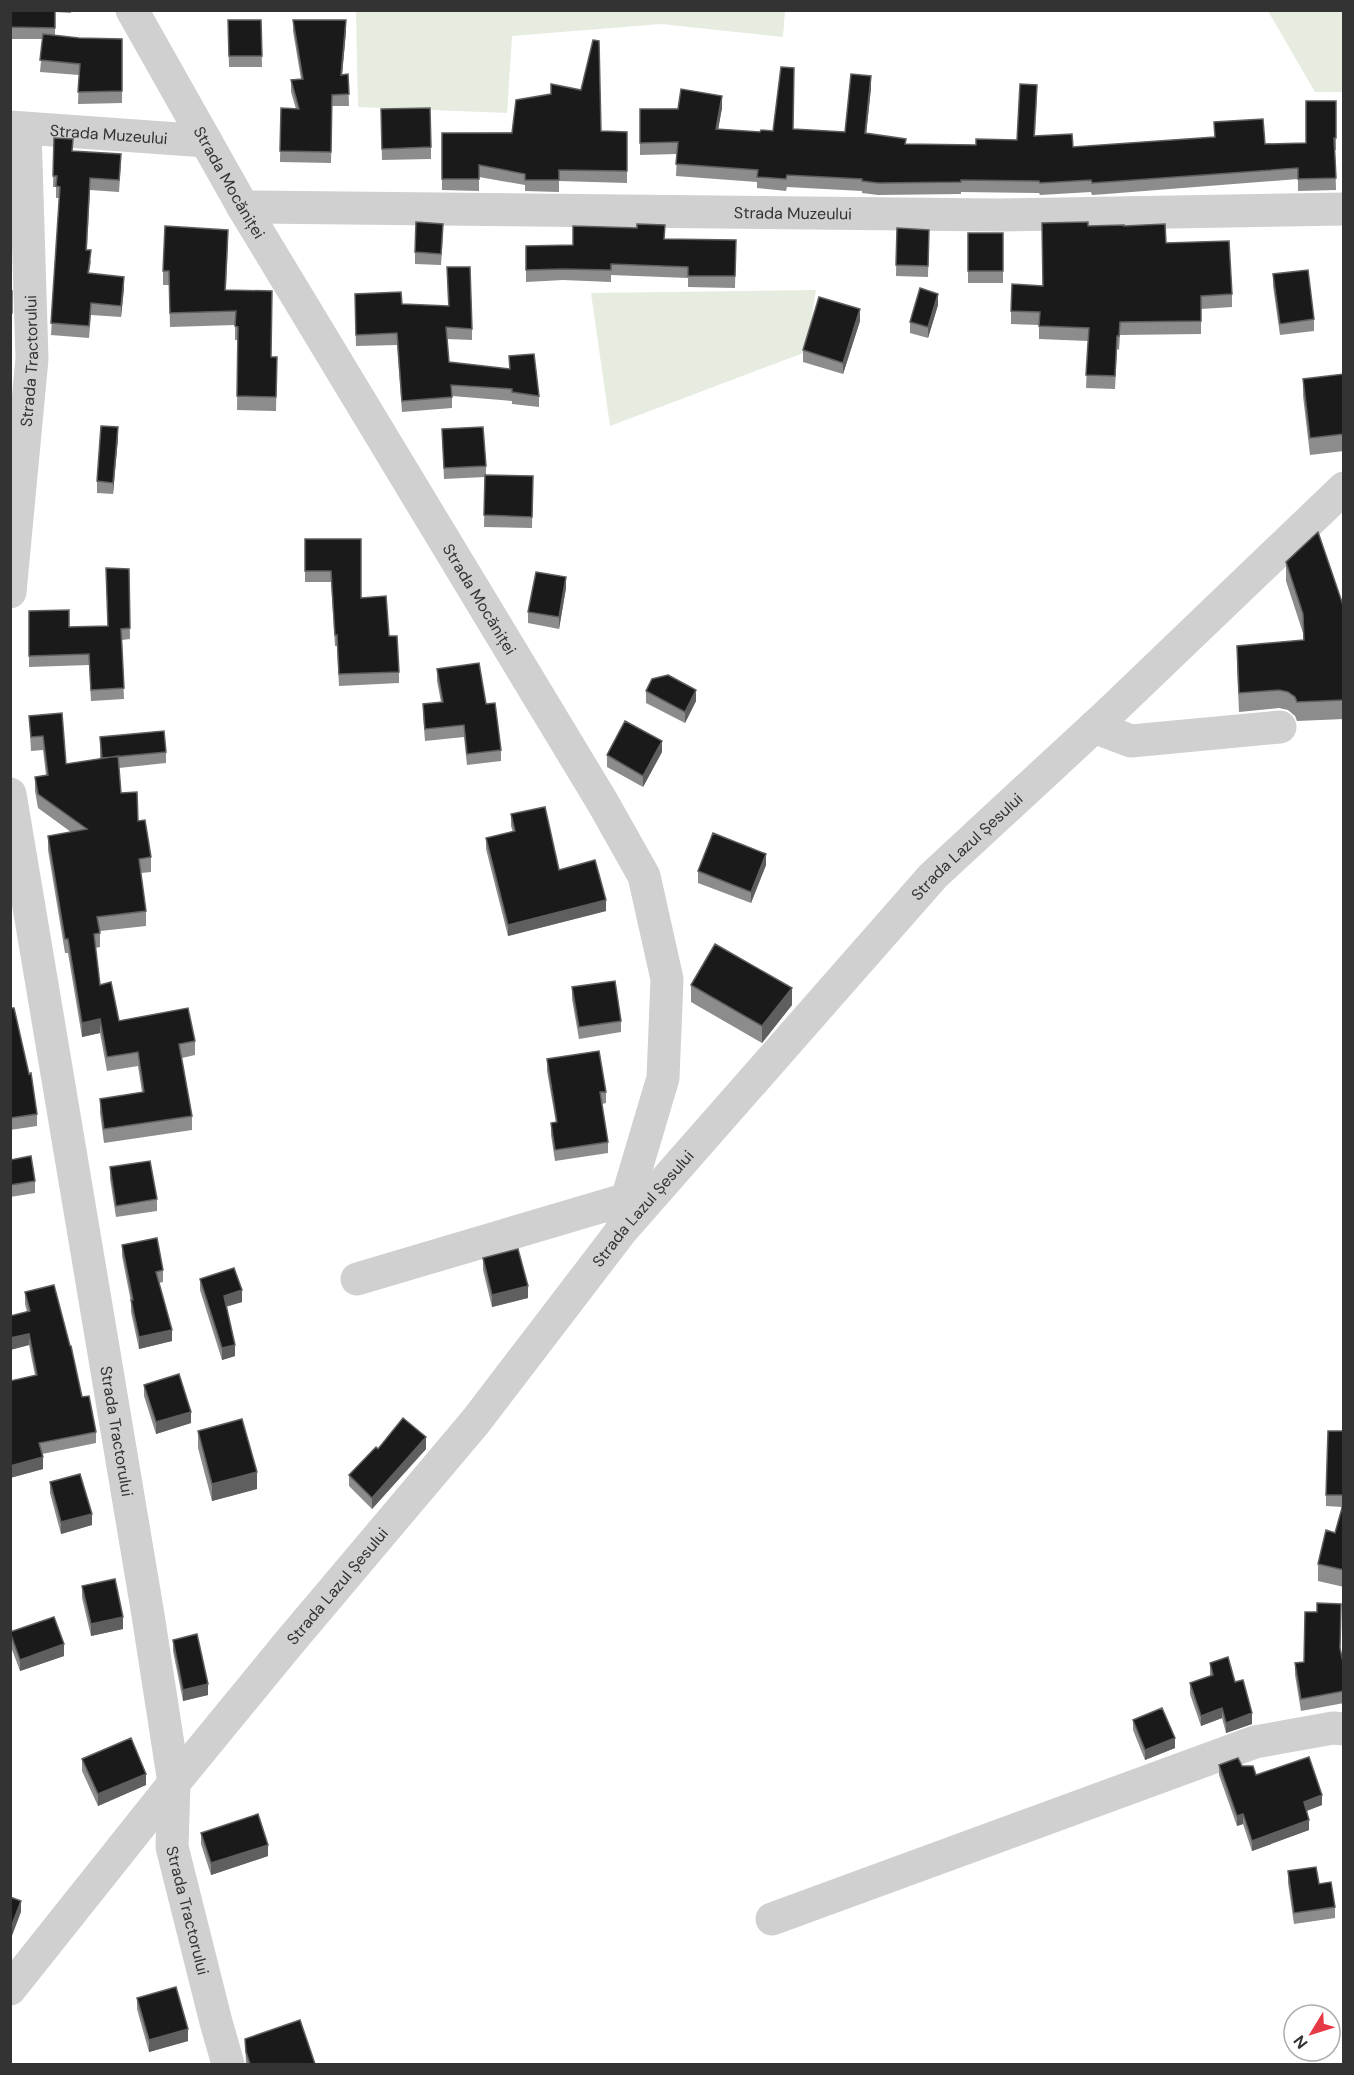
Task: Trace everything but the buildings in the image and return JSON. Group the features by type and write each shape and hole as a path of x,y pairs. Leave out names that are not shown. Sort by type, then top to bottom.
{"street":[{"name":"Strada Mocăniței","path":"132,10 243,207 591,783 644,876 667,979 663,1078 624,1215"},
{"name":"Strada Muzeului","path":"18,128 206,141"},
{"name":"Strada Tractorului","path":"10,592 18,439 32,359 18,128"},
{"name":"Strada Muzeului","path":"243,207 997,215 1344,209"},
{"name":"Strada Lazul Șesului","path":"10,1989 174,1783 476,1421 624,1215 933,876 1094,727 1344,488"},
{"path":"1094,727 1131,741 1280,727"},
{"name":"Strada Tractorului","path":"10,794 174,1783 172,1847 228,2064"},
{"path":"357,1279 624,1215"},
{"path":"772,1919 1256,1743 1333,1728 1344,1729"}],"shaded area":[{"path":"356,11 785,11 783,37 661,24 512,36 507,113 358,107"},
{"path":"1268,11 1343,11 1343,92 1315,92"},
{"path":"816,290 806,352 610,426 591,293"}]}
